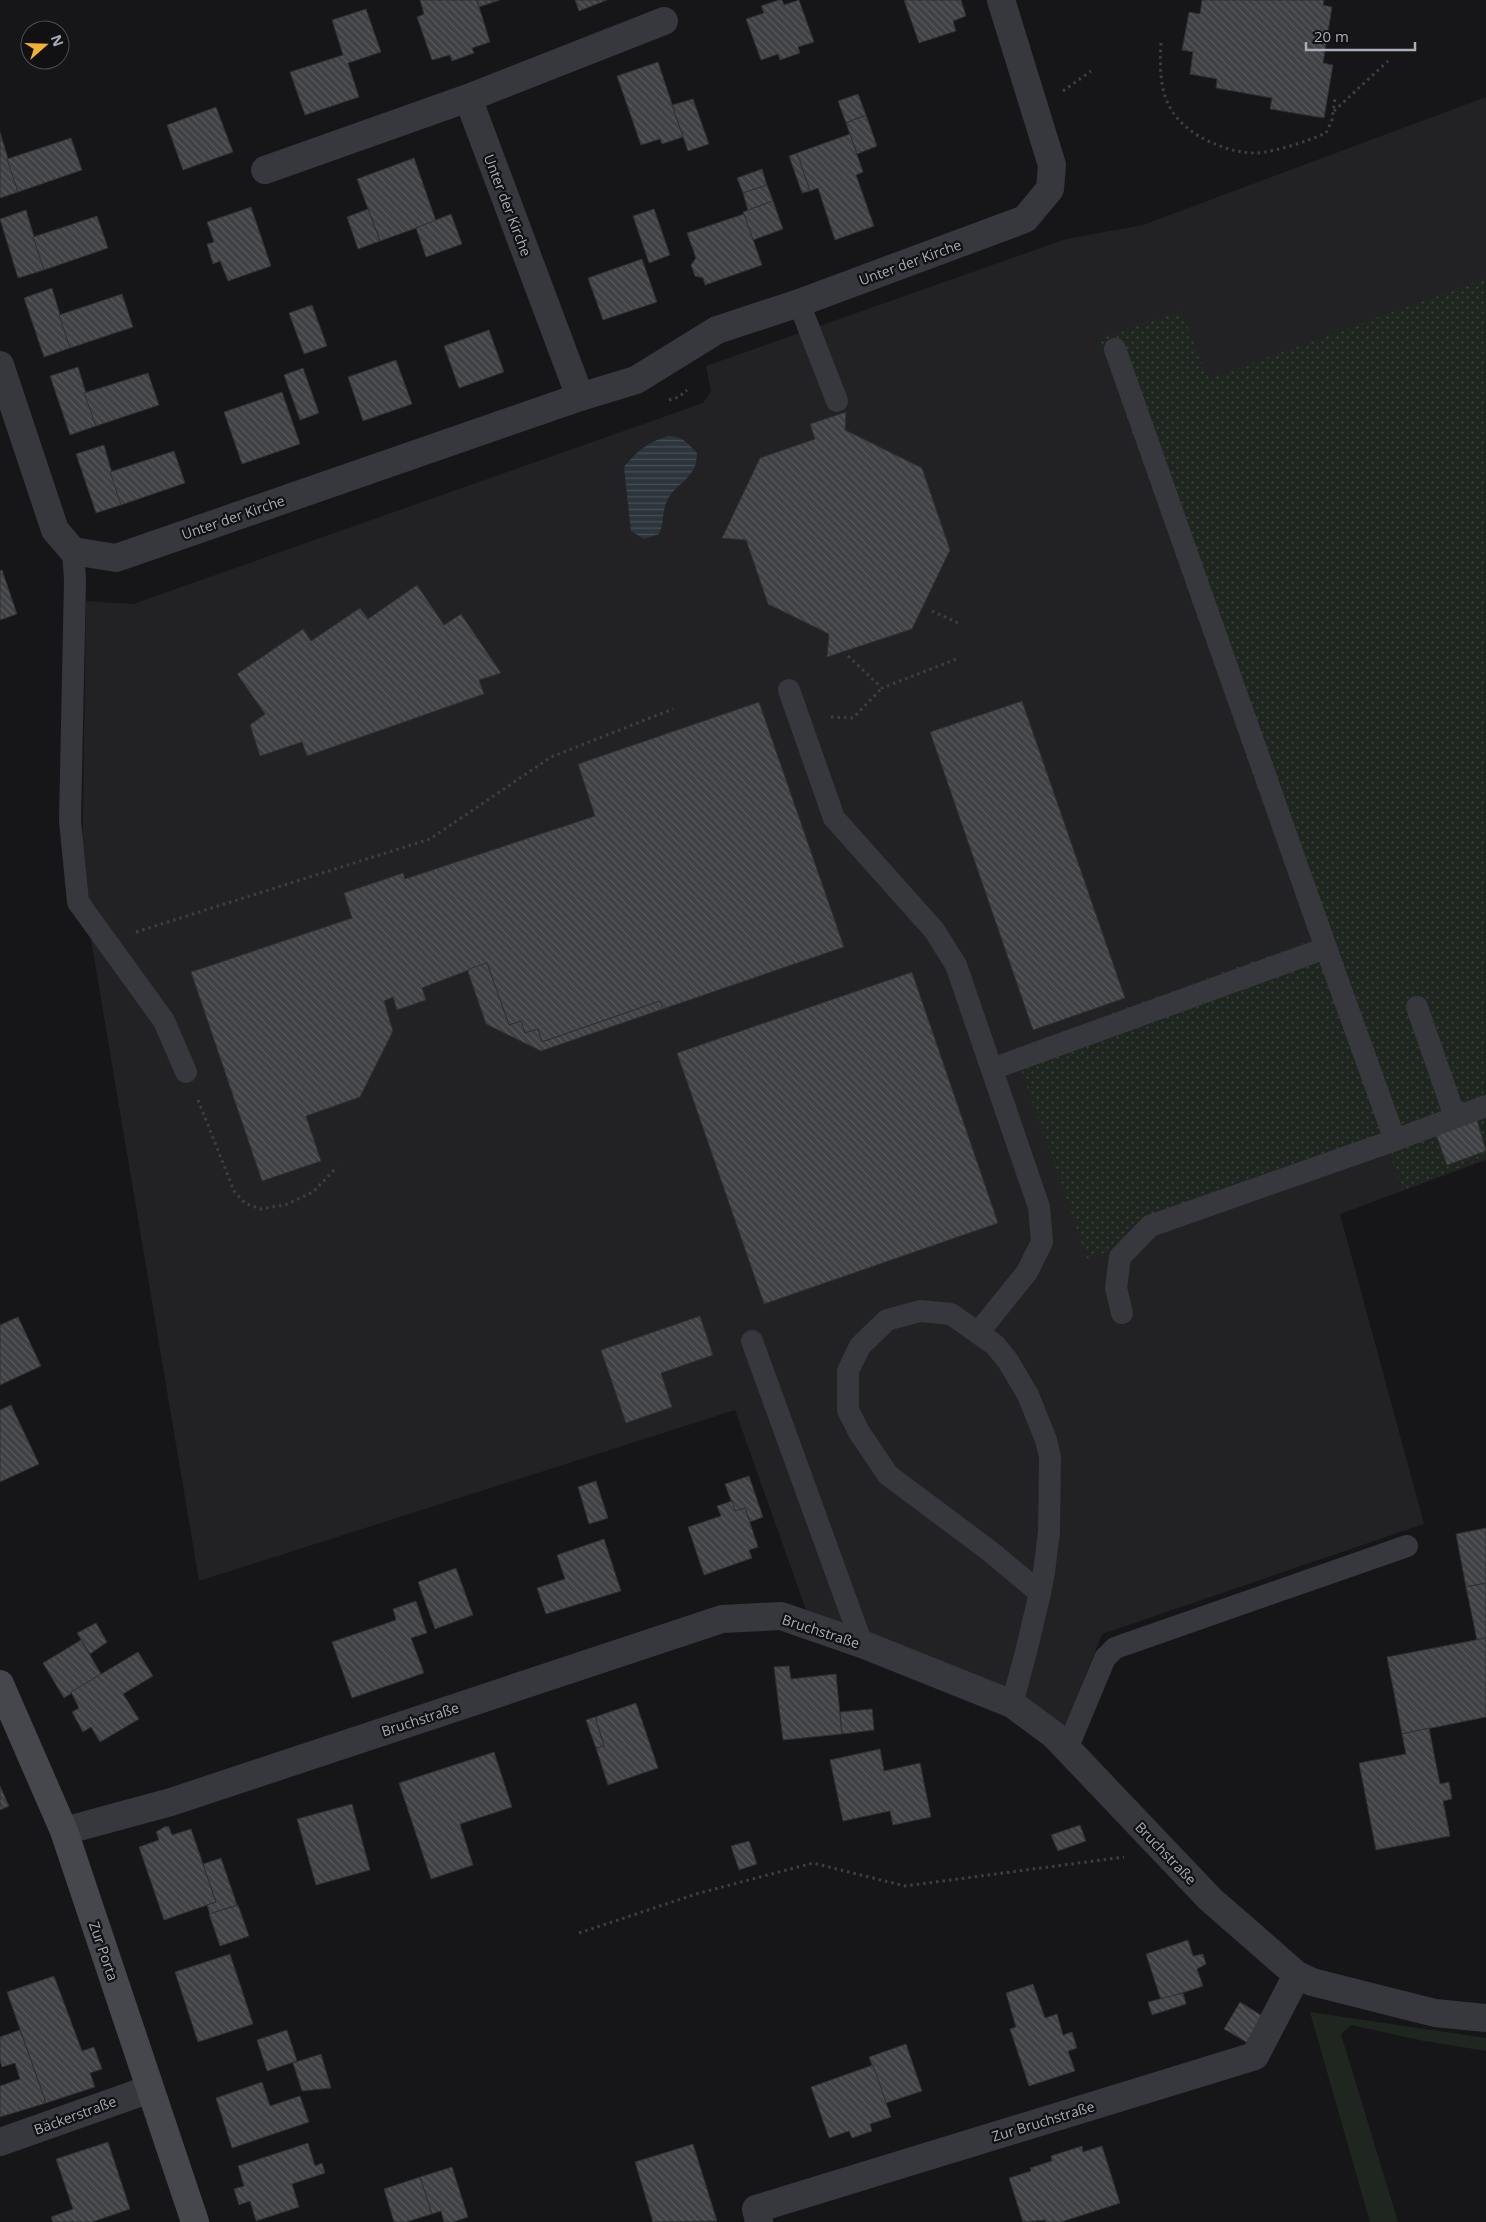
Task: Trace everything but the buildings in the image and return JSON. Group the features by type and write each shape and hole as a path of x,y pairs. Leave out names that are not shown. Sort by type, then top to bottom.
{"main road":[{"name":"Zur Porta","path":"0,1684 64,1831 195,2222"}],"street":[{"name":"Unter der Kirche","path":"73,551 116,558 580,397 636,380 717,330 800,303 1025,219 1050,189 1052,165 1001,0"},
{"path":"265,170 468,98 664,21"},
{"name":"Unter der Kirche","path":"468,98 580,397"},
{"path":"0,365 55,530 73,551"},
{"name":"Bruchstraße","path":"64,1831 171,1802 722,1619 781,1616 862,1644 1012,1704 1054,1735 1210,1899 1298,1975 1312,1982 1435,2013 1486,2018"},
{"name":"Zur Bruchstraße","path":"760,2222 756,2209 1255,2056 1298,1975"},
{"name":"Bäckerstraße","path":"0,2142 150,2088"}],"lane":[{"path":"800,303 837,401"},
{"path":"1115,350 1395,1140"},
{"path":"73,551 75,580 70,820 78,902 164,1021 186,1072"},
{"path":"789,690 834,818 934,930 956,965 1039,1207 1042,1242 1027,1272 978,1333"},
{"path":"992,1069 1326,948"},
{"path":"1417,1007 1455,1117"},
{"path":"1122,1313 1116,1288 1120,1257 1150,1226 1486,1106"},
{"path":"1012,1704 1040,1593 1049,1532 1050,1457 1046,1440 1028,1395 1008,1361 995,1345 951,1314 920,1312 888,1320 860,1346 848,1371 848,1410 859,1432 888,1475 991,1552 1040,1593"},
{"path":"752,1341 862,1644"},
{"path":"1067,1749 1105,1658 1115,1648 1407,1546"}],"path":[{"path":"1162,43 1161,83 1174,116 1185,127 1222,147 1240,152 1258,152 1326,133 1332,120 1335,98"},
{"path":"1334,111 1388,61"},
{"path":"932,611 958,623"},
{"path":"848,656 882,688"},
{"path":"824,717 853,718 882,688 959,658"},
{"path":"107,942 430,839 551,757 673,709"},
{"path":"186,1072 234,1191 245,1203 260,1209 285,1205 313,1192 337,1167"},
{"path":"579,1933 696,1894 813,1863 905,1886 1165,1851"}],"shaded area":[{"path":"1486,97 1486,1160 1340,1214 1424,1524 1102,1634 1061,1736 811,1624 735,1410 199,1581 82,886 86,601 133,604 703,403 711,391 706,366 1066,239 1143,225"},
{"path":"1486,278 1486,1157 1403,1190 1389,1153 1087,1259 1014,1049 1311,940 1099,338 1181,311 1209,379"},
{"path":"668,436 677,437 688,443 697,453 696,462 689,476 674,490 666,503 659,534 644,539 631,531 624,467 643,448"},
{"path":"1310,2012 1486,2038 1486,2051 1424,2041 1351,2025 1341,2034 1398,2222 1370,2222"}]}
